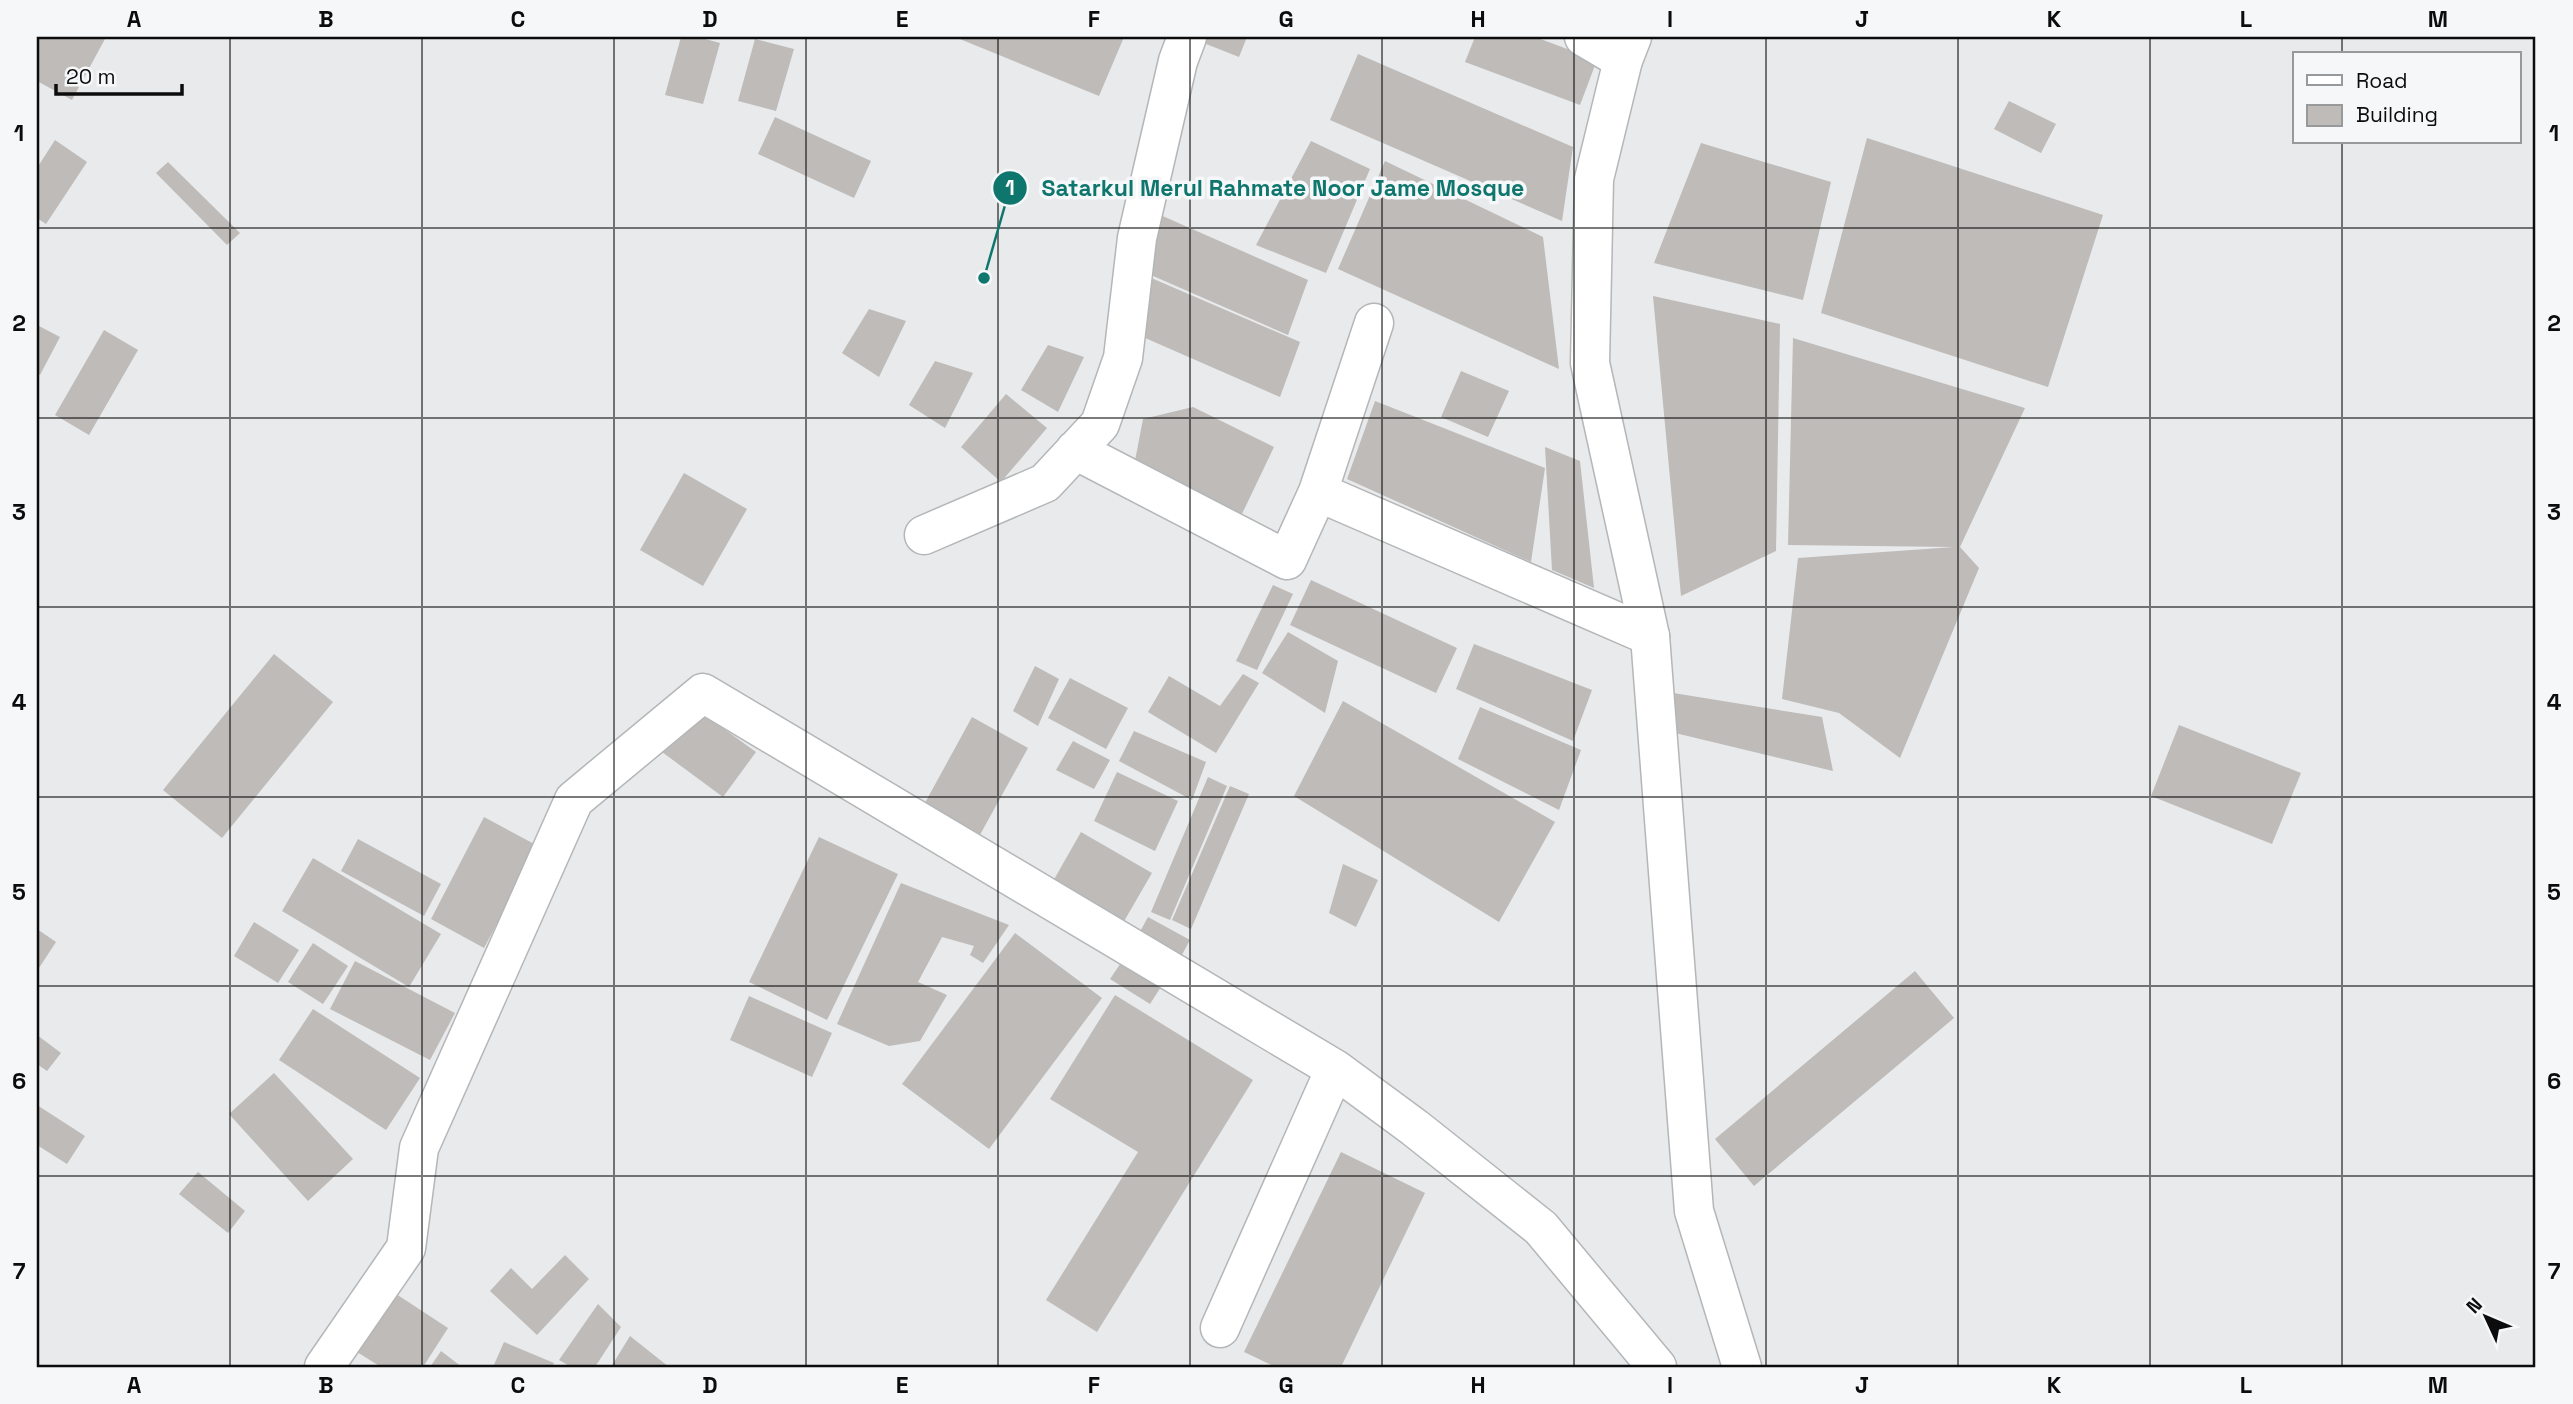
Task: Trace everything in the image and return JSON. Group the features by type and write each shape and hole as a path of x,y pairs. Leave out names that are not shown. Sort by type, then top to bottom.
{"street":[{"path":"924,535 1045,483 1100,424 1123,358 1137,238 1178,61 1187,37"},
{"path":"1584,37 1627,49 1594,178 1590,363 1650,636 1694,1211 1742,1367"},
{"path":"1075,450 1287,560 1318,492 1374,323"},
{"path":"1318,492 1650,636"},
{"path":"324,1367 406,1248 419,1148 574,800 703,693 1335,1069 1415,1128 1541,1228 1657,1367"},
{"path":"1220,1328 1335,1069"}],"building":[{"path":"37,37 106,37 72,100 37,81"},
{"path":"681,37 698,37 720,43 703,104 665,95"},
{"path":"955,37 1124,37 1099,96"},
{"path":"1198,37 1247,37 1239,57 1196,40"},
{"path":"1475,37 1535,37 1597,60 1580,105 1465,62"},
{"path":"755,39 794,49 776,111 738,101"},
{"path":"1358,54 1573,147 1562,221 1330,120"},
{"path":"2009,101 2056,124 2041,153 1994,129"},
{"path":"775,117 871,161 854,198 758,154"},
{"path":"1867,138 2103,215 2048,387 1821,313"},
{"path":"55,140 87,162 46,224 37,218 37,168"},
{"path":"1311,141 1370,169 1326,273 1256,245"},
{"path":"1701,143 1831,182 1803,300 1654,263"},
{"path":"1385,161 1543,237 1559,369 1338,269"},
{"path":"168,162 240,233 227,245 156,173"},
{"path":"1158,214 1308,280 1288,335 1144,272"},
{"path":"1149,277 1300,342 1280,397 1136,334"},
{"path":"1653,296 1780,324 1776,551 1681,596"},
{"path":"869,309 906,321 879,377 842,353"},
{"path":"37,325 60,337 40,375 37,373"},
{"path":"104,330 138,350 89,435 55,415"},
{"path":"1793,338 2025,408 1960,547 1979,568 1900,758 1839,713 1782,699 1798,558 1954,547 1788,545"},
{"path":"1048,345 1084,357 1058,412 1021,390"},
{"path":"935,361 973,373 945,428 909,405"},
{"path":"1461,371 1509,391 1488,437 1441,417"},
{"path":"1006,394 1047,428 1001,482 961,447"},
{"path":"1375,401 1545,468 1531,562 1347,479"},
{"path":"1193,407 1274,447 1241,516 1134,466 1143,419"},
{"path":"1545,447 1580,461 1594,588 1552,570"},
{"path":"684,473 747,509 703,586 640,550"},
{"path":"1311,580 1457,648 1436,693 1290,625"},
{"path":"1273,585 1293,594 1257,670 1236,661"},
{"path":"1288,632 1338,661 1325,713 1262,673"},
{"path":"1474,644 1592,690 1573,741 1456,689"},
{"path":"274,654 333,702 222,838 163,790"},
{"path":"1035,666 1059,679 1038,726 1013,711"},
{"path":"1243,674 1259,683 1216,753 1148,712 1169,676 1220,706"},
{"path":"1070,678 1128,708 1106,749 1048,718"},
{"path":"1667,692 1822,717 1833,771 1671,732"},
{"path":"1343,701 1555,822 1499,922 1294,796"},
{"path":"1480,707 1581,750 1559,810 1458,759"},
{"path":"695,708 756,752 723,797 662,752"},
{"path":"972,717 1028,748 976,842 920,812"},
{"path":"2179,725 2301,773 2272,844 2151,796"},
{"path":"1134,731 1206,762 1192,800 1119,761"},
{"path":"1073,741 1110,760 1094,789 1056,770"},
{"path":"1117,772 1178,801 1155,851 1094,821"},
{"path":"1208,777 1227,786 1170,920 1151,912"},
{"path":"1230,786 1249,794 1191,929 1172,920"},
{"path":"484,817 538,846 484,948 431,919"},
{"path":"1081,832 1152,873 1123,923 1052,883"},
{"path":"819,837 898,874 827,1020 749,982"},
{"path":"358,839 441,884 424,916 341,871"},
{"path":"313,858 441,934 409,987 282,911"},
{"path":"1343,864 1378,880 1356,927 1329,913"},
{"path":"901,883 1009,925 983,963 970,955 974,946 942,937 918,982 947,995 920,1041 889,1046 837,1024"},
{"path":"1148,917 1190,940 1178,962 1136,939"},
{"path":"254,922 299,950 278,983 234,956"},
{"path":"37,929 56,942 37,971"},
{"path":"1015,933 1102,998 989,1149 902,1084"},
{"path":"313,943 348,966 323,1004 288,982"},
{"path":"1127,954 1166,979 1150,1004 1110,979"},
{"path":"355,961 455,1013 430,1060 330,1009"},
{"path":"1915,971 1954,1018 1754,1186 1715,1139"},
{"path":"1115,995 1253,1080 1097,1332 1046,1300 1138,1152 1050,1099"},
{"path":"749,996 832,1033 812,1077 730,1040"},
{"path":"313,1009 420,1078 386,1130 279,1060"},
{"path":"37,1035 61,1053 47,1071 37,1064"},
{"path":"274,1073 353,1159 308,1201 229,1114"},
{"path":"37,1105 85,1136 67,1164 37,1145"},
{"path":"1341,1152 1425,1193 1341,1367 1276,1367 1244,1352"},
{"path":"198,1172 245,1211 228,1233 179,1194"},
{"path":"565,1255 589,1279 537,1335 490,1291 511,1268 532,1289"},
{"path":"387,1288 448,1328 423,1367 381,1367 349,1347"},
{"path":"598,1304 621,1327 595,1367 571,1367 559,1360"},
{"path":"630,1336 669,1367 611,1367"},
{"path":"504,1342 554,1363 552,1367 493,1367"},
{"path":"441,1351 462,1367 430,1367"}],"place":[{"name":"Satarkul Merul Rahmate Noor Jame Mosque","path":"984,278"}]}
